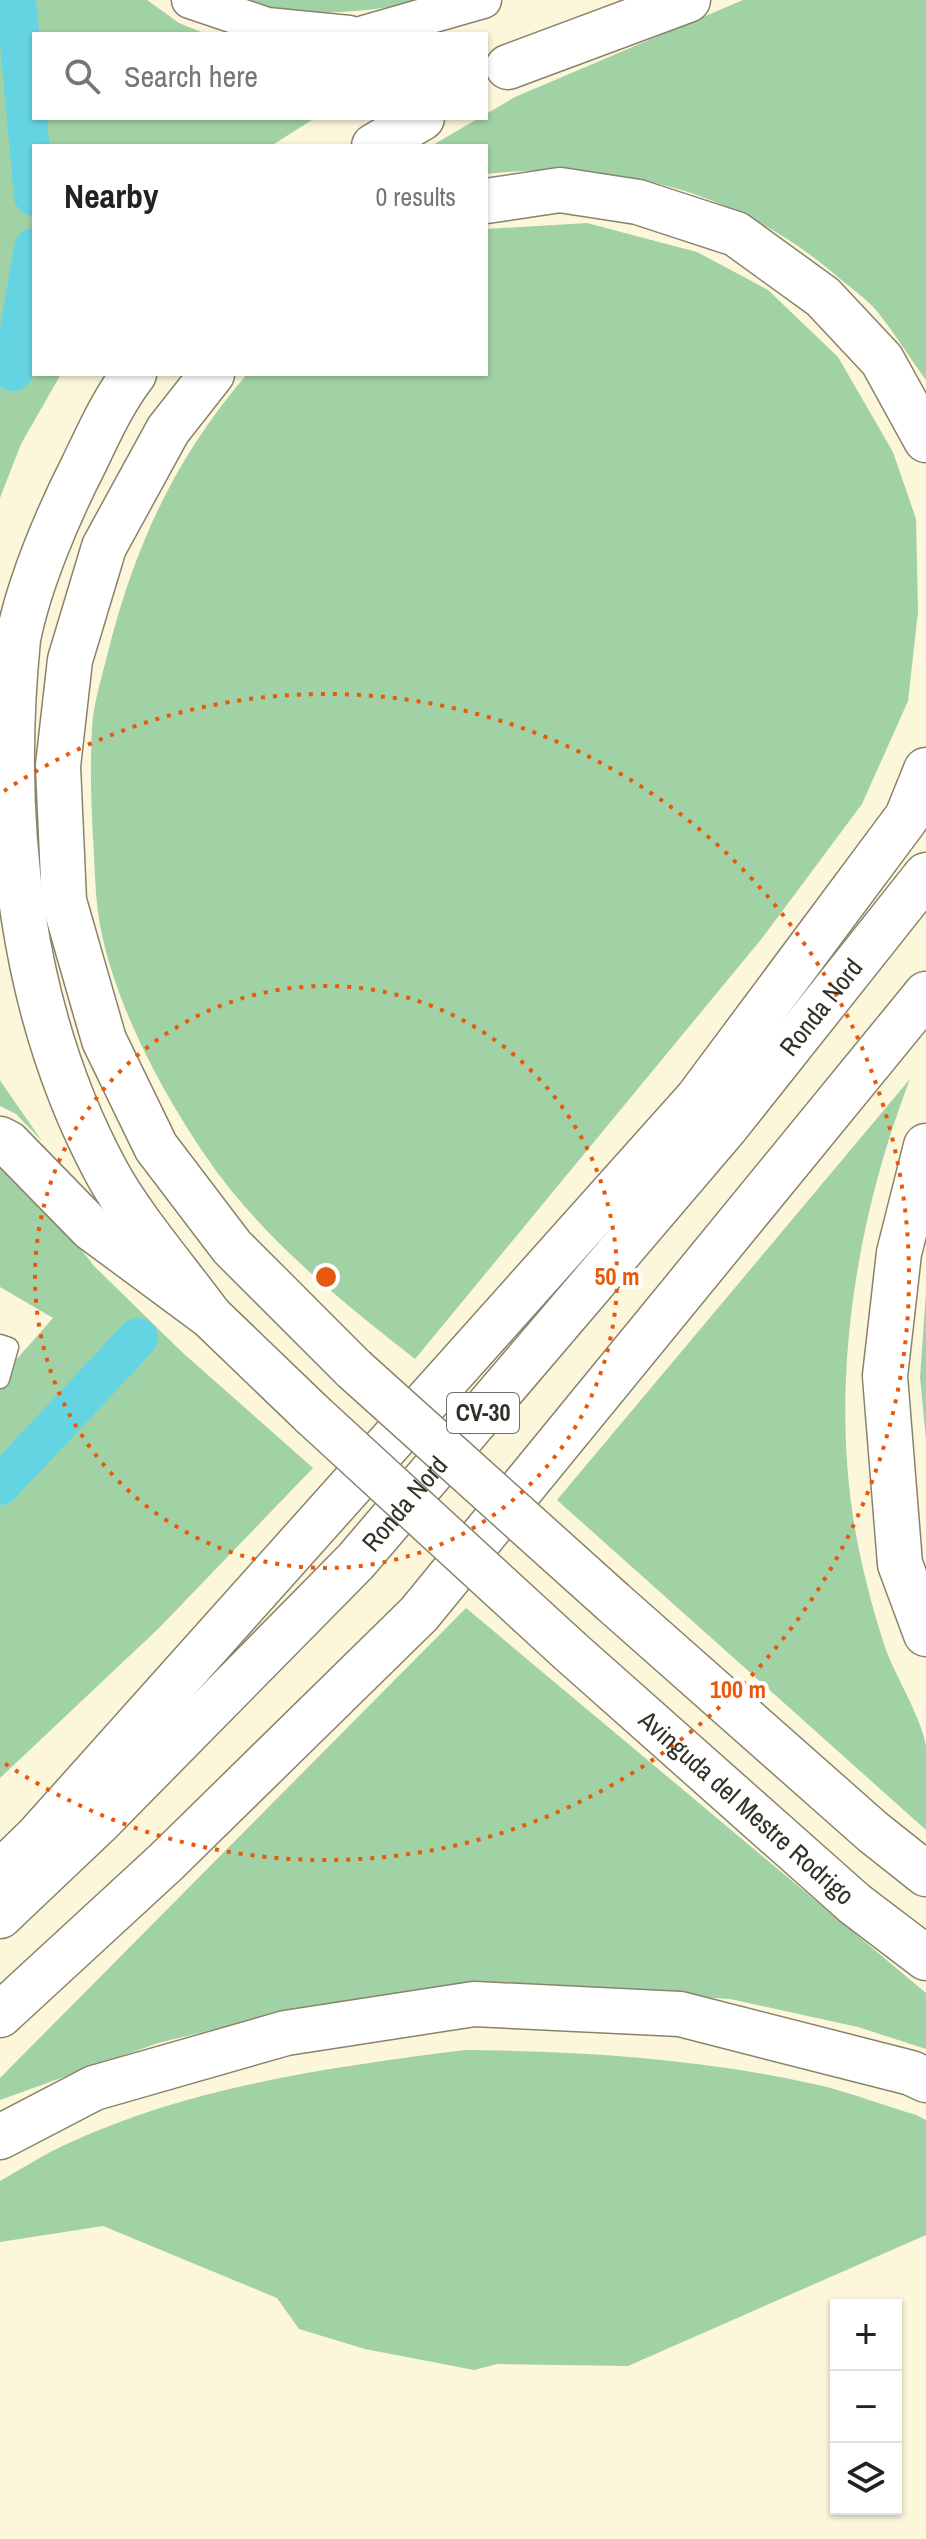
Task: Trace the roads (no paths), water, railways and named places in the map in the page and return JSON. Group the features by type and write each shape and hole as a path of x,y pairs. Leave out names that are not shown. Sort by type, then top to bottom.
{"main road":[{"path":"497,74 658,0"},
{"path":"497,74 688,0"},
{"path":"377,144 419,120"},
{"path":"488,201 560,190 638,202 736,234 823,297 853,328 882,360 926,440"},
{"path":"132,376 120,392 59,514 18,638 5,764 14,912 45,1035 108,1174 210,1316"},
{"path":"210,376 168,430 104,547 70,660 58,766 64,901 104,1040 156,1147 232,1247 354,1369 873,1832 926,1874"},
{"path":"0,1873 38,1836 697,1099 907,817 926,770"},
{"name":"Ronda Nord","path":"0,1916 99,1822 356,1561 726,1127 926,875"},
{"name":"CV-30","path":"0,2015 166,1862 419,1614 926,994"},
{"path":"0,1139 8,1143 91,1228 210,1316"},
{"path":"926,1146 899,1253 885,1376 900,1564 926,1634"},
{"name":"Avinguda del Mestre Rodrigo","path":"210,1316 570,1651 855,1904 926,1958"},
{"path":"0,1830 203,1650"},
{"path":"0,2137 94,2088 286,2033 474,2004 680,2014 911,2073 926,2080"}],"street":[{"path":"190,0 267,26 328,32"},
{"path":"371,32 483,0"}],"lane":[{"path":"0,1344 9,1347 0,1379"}],"waterway":[{"path":"16,0 32,174"},
{"path":"13,371 32,260"},
{"path":"0,1485 138,1338"}]}
